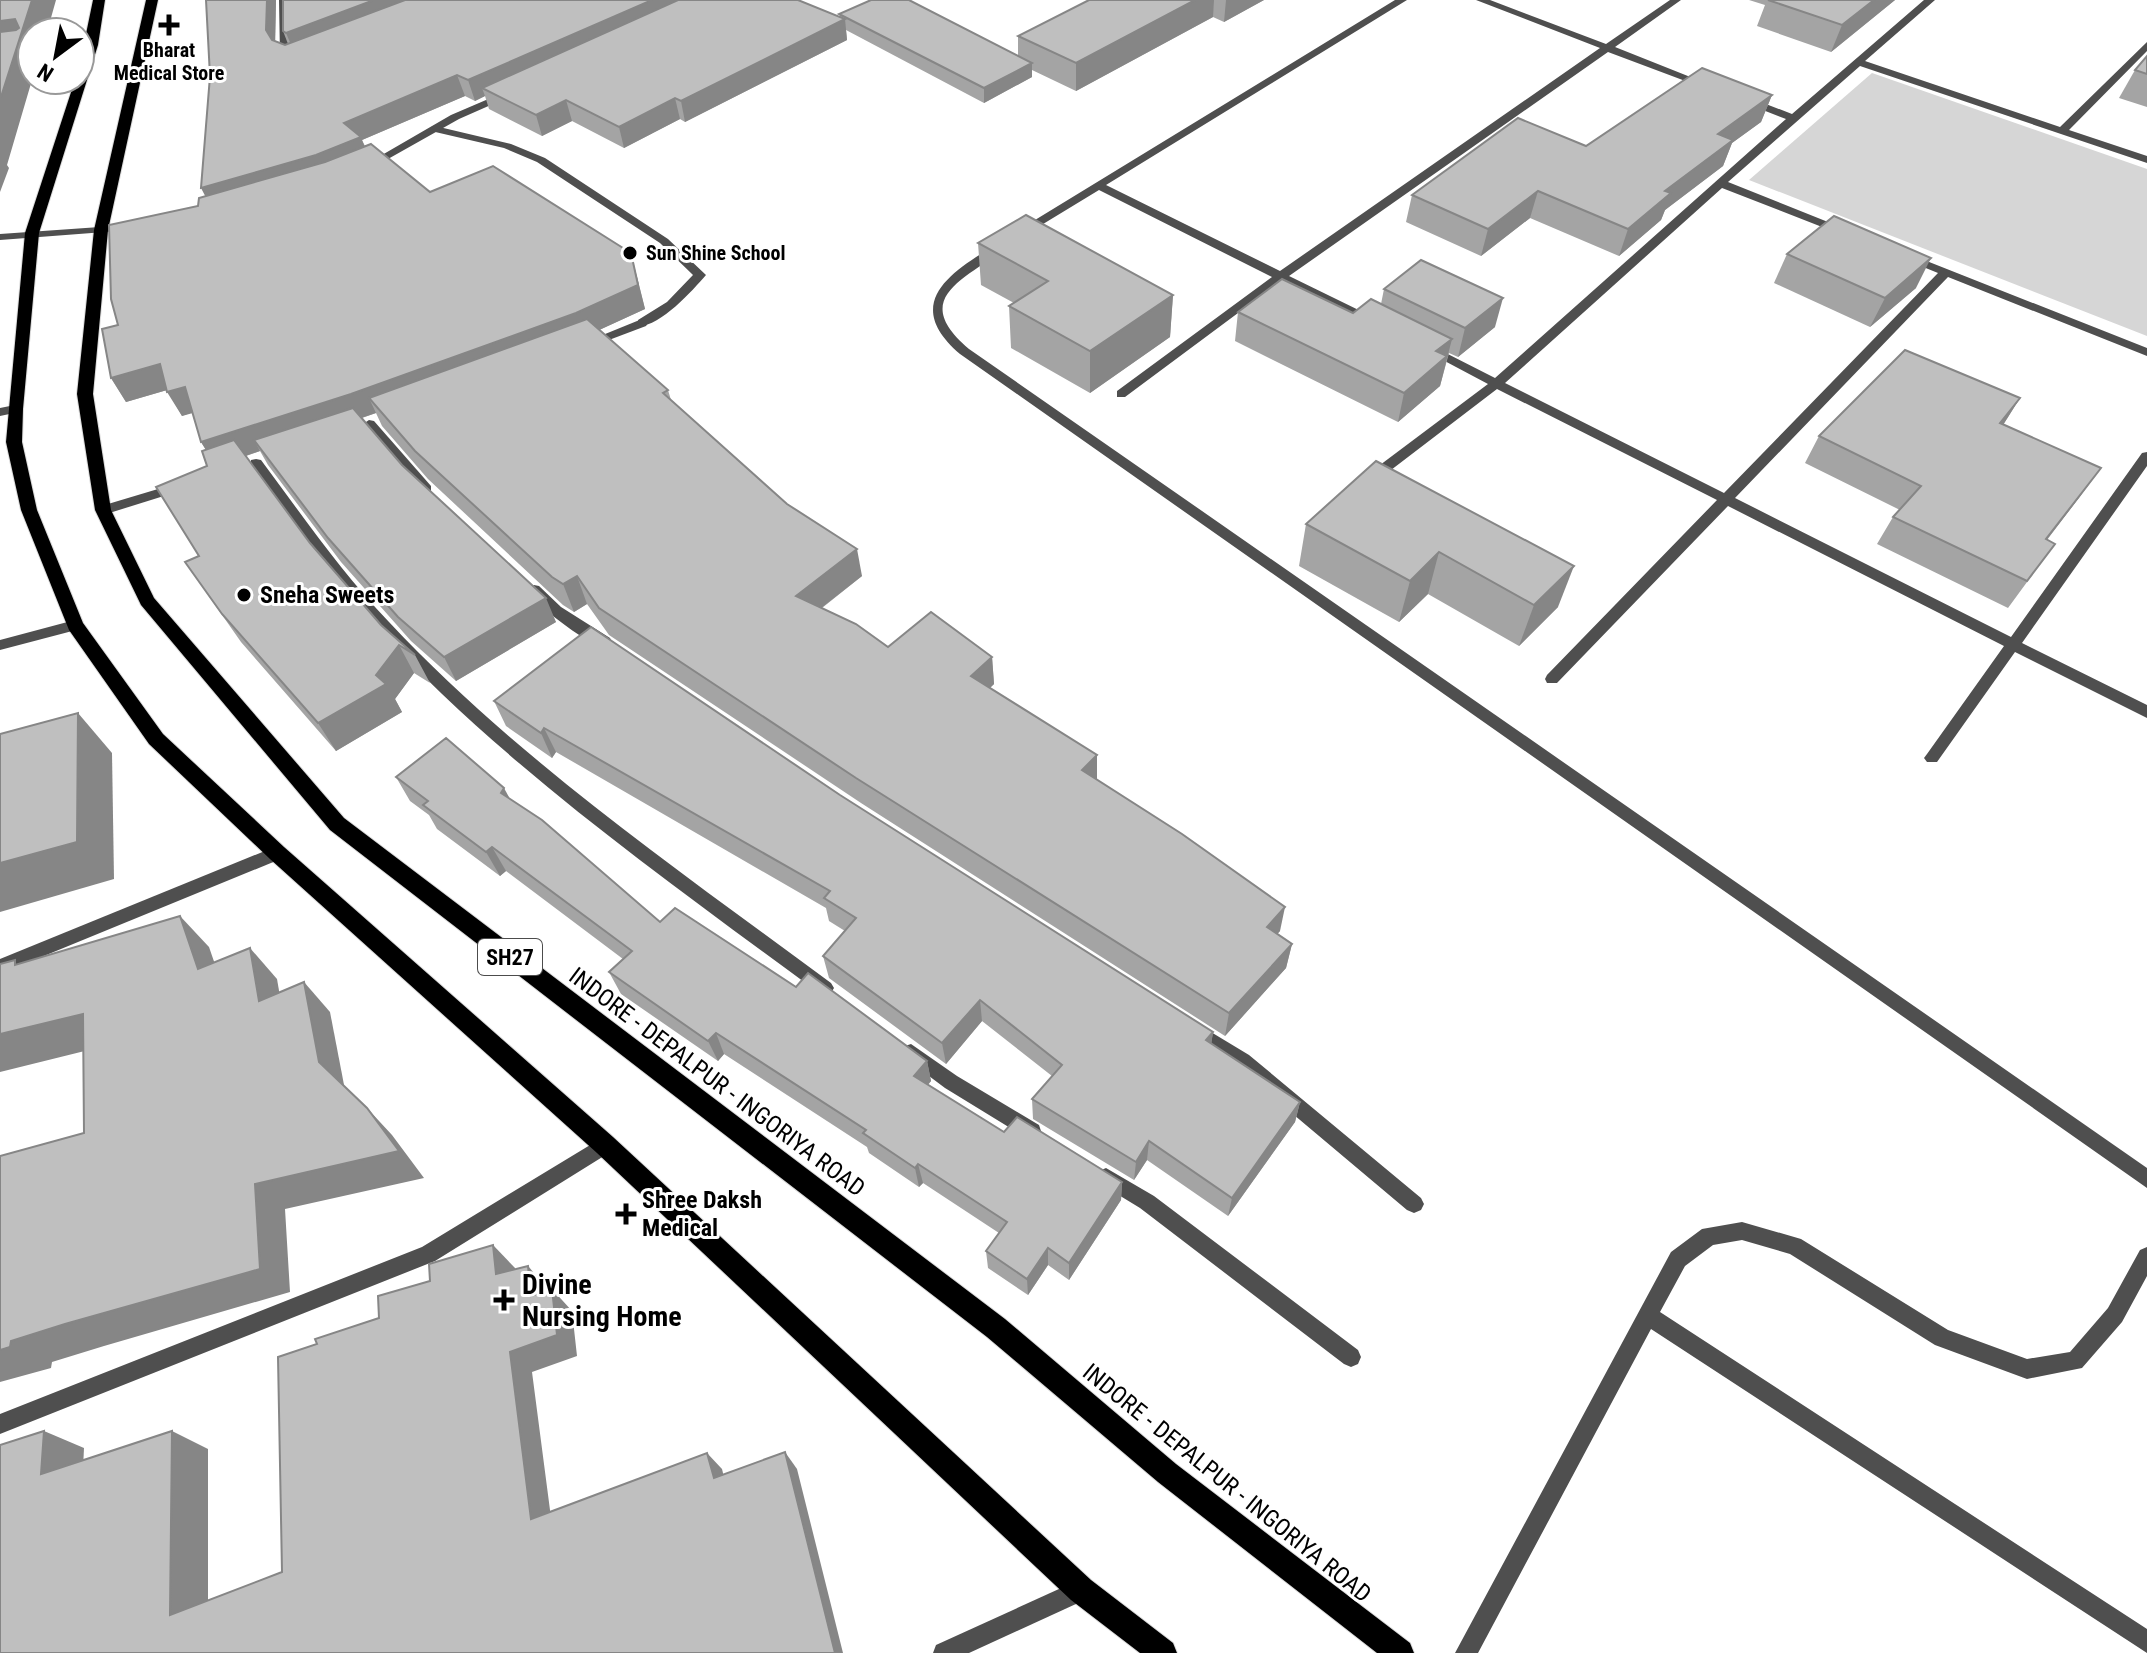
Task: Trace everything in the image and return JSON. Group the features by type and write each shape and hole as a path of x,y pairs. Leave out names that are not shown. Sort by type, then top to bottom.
{"main road":[{"name":"INDORE - DEPALPUR - INGORIYA ROAD","path":"152,0 101,230 85,394 103,510 147,601 337,824 996,1328 1167,1473 1400,1653"},
{"path":"72,96 32,233 7,410 29,510 75,625 156,739 277,853 605,1145 1081,1590 1163,1653"}],"street":[{"path":"284,0 285,56 295,60 309,57"},
{"path":"1402,0 964,269 940,291 937,315 951,339 1003,380 2147,1179"},
{"path":"1481,0 1722,91"},
{"path":"1121,394 1282,275 1676,0"},
{"path":"1364,484 1496,384 1793,118 1930,0"},
{"path":"2062,131 2147,45"},
{"path":"1858,62 2147,160"},
{"path":"355,171 517,89"},
{"path":"1736,96 1793,118"},
{"path":"435,129 507,146 541,160 664,241 700,275 671,305 642,323 570,349"},
{"path":"1720,183 1862,239"},
{"path":"1099,186 1382,326"},
{"path":"0,237 129,228"},
{"path":"1904,255 2147,352"},
{"path":"1552,679 1946,272"},
{"path":"1410,340 2147,712"},
{"path":"369,424 441,503"},
{"path":"1932,758 2147,456"},
{"path":"256,463 334,567 404,647 645,855 836,997"},
{"path":"103,510 195,482"},
{"path":"524,581 556,611 622,654"},
{"path":"0,645 75,625"},
{"path":"0,967 277,853"},
{"path":"1179,1020 1243,1061 1414,1204"},
{"path":"900,1044 951,1082 1042,1138"},
{"path":"0,1424 428,1254 605,1145"},
{"path":"1095,1170 1147,1202 1351,1357"},
{"path":"1466,1653 1678,1259 1709,1236 1742,1231 1794,1246 1942,1338 2027,1369 2075,1361 2115,1315 2147,1257"},
{"path":"1648,1315 2147,1642"},
{"path":"944,1653 1081,1590"}],"shaded area":[{"path":"1872,73 2147,169 2147,336 1749,180"}],"building":[{"path":"0,0 32,0 27,16 16,16 16,21 0,21"},
{"path":"206,0 267,0 266,30 272,40 285,45 405,0 652,0 468,80 457,75 344,123 361,137 316,155 201,188 210,76"},
{"path":"283,0 374,0 286,33 283,31"},
{"path":"678,0 798,0 845,19 681,101 675,98 619,127 566,100 536,115 482,88"},
{"path":"871,0 909,0 1032,63 984,88 839,14"},
{"path":"1089,0 1195,0 1076,63 1018,36"},
{"path":"1768,0 1874,0 1842,25"},
{"path":"16,30 16,50 0,100 0,32"},
{"path":"2147,56 2147,74 2135,70"},
{"path":"1702,68 1772,95 1718,134 1733,140 1665,191 1671,193 1628,229 1538,191 1488,229 1412,195 1518,118 1586,146"},
{"path":"371,144 430,192 493,166 631,253 638,285 576,313 351,394 201,442 185,387 167,392 160,364 111,378 102,329 118,325 111,299 109,225 198,206 199,198 325,162"},
{"path":"1026,215 1173,295 1090,351 1009,306 1048,281 978,243"},
{"path":"1834,216 1931,258 1885,298 1787,254"},
{"path":"1421,260 1503,298 1465,328 1384,289"},
{"path":"1282,279 1353,313 1371,299 1452,339 1436,351 1447,356 1404,393 1238,312"},
{"path":"587,319 668,390 663,393 787,504 857,549 796,596 856,624 888,647 931,612 992,657 971,676 1097,755 1082,770 1182,834 1285,907 1267,927 1292,944 1229,1013 856,778 599,608 577,576 563,584 552,577 415,451 369,398"},
{"path":"1905,350 2020,398 2000,423 2101,468 2046,539 2055,544 2027,581 1893,517 1921,486 1819,436"},
{"path":"353,408 402,465 546,598 444,657 398,617 328,538 254,440"},
{"path":"234,440 310,543 381,625 415,655 399,645 376,675 386,684 318,723 222,614 185,562 199,556 156,487 207,466 202,451"},
{"path":"1376,461 1574,566 1534,605 1439,552 1410,581 1306,524"},
{"path":"591,627 840,795 1213,1032 1206,1040 1300,1102 1232,1198 1149,1141 1136,1162 1032,1099 1062,1065 980,1000 942,1043 823,956 856,918 824,898 830,891 544,728 541,733 494,701"},
{"path":"78,713 77,842 0,863 0,734"},
{"path":"446,738 504,788 501,793 542,820 660,922 675,908 796,987 808,973 927,1061 914,1076 1004,1132 1017,1117 1122,1182 1069,1263 1048,1248 1027,1279 986,1251 1007,1222 918,1164 915,1168 863,1133 866,1130 716,1033 708,1041 609,972 632,951 492,847 486,852 423,805 428,801 396,777"},
{"path":"180,916 198,969 250,948 259,1001 304,982 319,1062 367,1108 399,1151 255,1184 260,1269 65,1324 11,1341 10,1347 0,1350 0,1156 84,1133 83,1014 0,1034 0,964 15,960 15,965"},
{"path":"493,1245 496,1274 528,1266 531,1296 552,1289 557,1335 510,1352 531,1519 707,1453 714,1478 785,1452 835,1653 0,1653 0,1445 44,1431 41,1474 172,1431 170,1615 282,1572 278,1357 317,1344 315,1339 379,1318 378,1296 430,1281 429,1264"}],"place":[{"name":"Bharat Medical Store","path":"169,25"},
{"name":"Sun Shine School","path":"630,253"},
{"name":"Sneha Sweets","path":"244,595"},
{"name":"Shree Daksh Medical","path":"626,1214"},
{"name":"Divine Nursing Home","path":"504,1300"}]}
